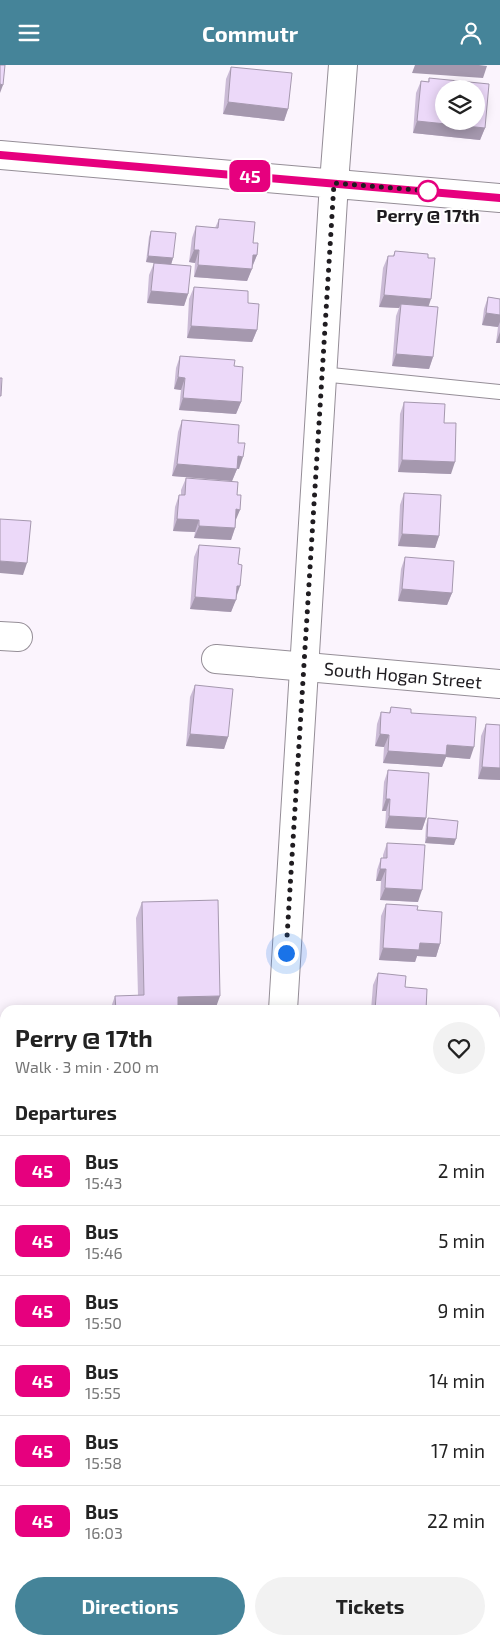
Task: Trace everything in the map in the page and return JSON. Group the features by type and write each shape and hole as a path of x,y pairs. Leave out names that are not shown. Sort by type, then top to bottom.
{"street":[{"path":"283,1005 321,374 343,65"},
{"path":"0,155 500,198"},
{"name":"South Hogan Street","path":"216,659 500,684"}],"lane":[{"path":"321,374 500,393"}],"building":[{"path":"0,65 5,65 3,85 0,84"},
{"path":"231,67 292,73 288,109 228,102"},
{"path":"429,78 449,80 435,80 435,123 417,121 421,81 429,82"},
{"path":"485,84 489,84 485,128"},
{"path":"219,219 255,222 253,243 258,243 257,255 253,255 252,269 198,265 199,250 194,250 196,226 218,228"},
{"path":"151,231 176,233 173,258 148,256"},
{"path":"395,251 428,254 428,258 435,258 431,299 384,295 388,256 394,256"},
{"path":"154,263 191,266 188,294 151,291"},
{"path":"194,287 248,291 248,303 259,304 257,330 191,326"},
{"path":"488,297 500,299 500,315 486,313"},
{"path":"401,304 438,307 433,357 396,354"},
{"path":"180,356 235,360 234,366 243,367 241,402 183,398 185,378 178,377"},
{"path":"0,378 2,378 1,396 0,396"},
{"path":"404,402 445,404 444,423 456,423 455,462 402,460"},
{"path":"182,420 239,425 238,443 245,443 243,457 238,456 237,469 177,464"},
{"path":"186,478 238,482 237,495 241,495 240,510 236,509 235,528 199,526 199,520 177,519 179,495 185,495"},
{"path":"404,493 441,495 439,536 402,534"},
{"path":"0,519 31,521 27,563 0,561"},
{"path":"199,545 240,548 238,564 242,565 240,586 237,586 236,600 195,597"},
{"path":"405,557 454,561 452,593 402,589"},
{"path":"195,685 233,689 228,737 190,734"},
{"path":"391,707 411,709 411,713 476,717 474,747 447,745 446,755 388,751 389,735 380,734 381,712 390,713"},
{"path":"486,724 500,725 500,768 482,767"},
{"path":"388,770 429,773 426,818 389,816 390,799 386,799"},
{"path":"428,818 458,821 456,839 427,837"},
{"path":"387,843 425,845 422,890 385,888 386,869 380,869 381,858 387,858"},
{"path":"218,900 220,996 178,997 178,1005 116,1005 115,996 144,995 142,902"},
{"path":"386,904 418,906 417,910 442,912 440,944 420,943 419,950 383,948"},
{"path":"378,973 406,976 405,987 427,989 426,1005 375,1005"}],"bus line":[{"name":"45","path":"0,155 500,198"}],"place":[{"name":"Perry @ 17th","path":"428,191"}],"route":[{"path":"286,953 334,183 428,191"}]}
